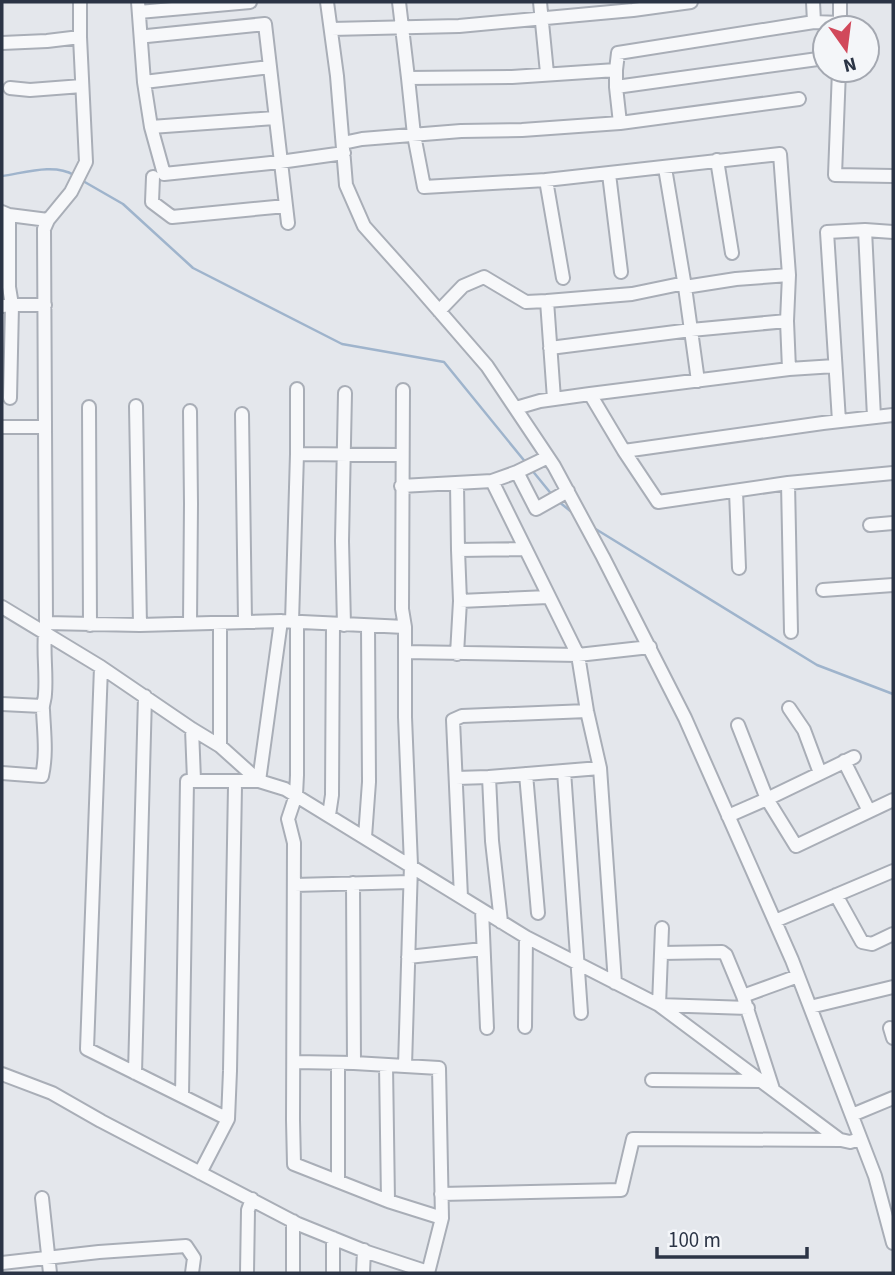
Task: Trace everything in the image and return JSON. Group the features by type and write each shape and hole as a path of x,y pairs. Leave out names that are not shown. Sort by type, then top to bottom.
{"street":[{"path":"2,773 42,776 44,765 44,229 71,192 86,162 80,2"},
{"path":"250,2 138,7 150,127 164,174 281,162 343,148 362,139 620,123 799,99"},
{"path":"327,2 346,185 364,226 487,366 516,408 548,457 565,493 579,511 650,647 685,718 798,976 875,1176 893,1243"},
{"path":"399,2 414,135 424,187 610,174 780,154 789,275 789,369"},
{"path":"540,2 547,74"},
{"path":"331,29 459,26 691,2"},
{"path":"620,123 616,87 618,52 811,22"},
{"path":"147,36 265,24 288,223"},
{"path":"2,43 80,37"},
{"path":"616,87 811,60"},
{"path":"144,82 270,67"},
{"path":"408,78 512,77 616,70"},
{"path":"838,84 835,175 893,176 893,165"},
{"path":"10,88 30,90 82,86"},
{"path":"150,127 275,118"},
{"path":"717,160 732,253"},
{"path":"665,168 698,381"},
{"path":"610,174 621,272"},
{"path":"153,177 152,202 172,216 286,206"},
{"path":"545,180 563,278"},
{"path":"10,398 5,214 48,220"},
{"path":"865,230 874,417"},
{"path":"839,421 827,232 893,232"},
{"path":"439,311 463,286 484,277 526,302 547,302 789,275"},
{"path":"547,302 554,399"},
{"path":"7,306 45,305"},
{"path":"550,348 787,321"},
{"path":"516,408 540,401 590,394 789,369 835,366"},
{"path":"297,389 290,622 297,775 296,795 288,819 295,843 294,1164 388,1201 442,1218"},
{"path":"403,390 402,609 405,627 405,717 411,865 405,1066"},
{"path":"329,815 339,624 345,393"},
{"path":"590,394 658,502 788,483 893,473"},
{"path":"136,406 140,625"},
{"path":"89,407 90,625"},
{"path":"190,411 190,623"},
{"path":"242,414 245,621"},
{"path":"624,451 893,415"},
{"path":"2,427 44,427"},
{"path":"297,454 401,455"},
{"path":"401,486 492,481 548,457"},
{"path":"520,471 536,509 565,493"},
{"path":"492,481 578,655 600,768 615,983"},
{"path":"788,483 791,632"},
{"path":"457,484 460,601 457,654"},
{"path":"736,491 739,568"},
{"path":"870,525 893,523"},
{"path":"458,550 525,549"},
{"path":"823,590 893,585"},
{"path":"460,601 548,597"},
{"path":"2,607 45,628 192,730 220,746 259,780"},
{"path":"45,628 245,621 405,627"},
{"path":"259,780 290,622"},
{"path":"220,623 220,746"},
{"path":"365,837 369,782 368,626"},
{"path":"405,652 578,655 650,647"},
{"path":"100,667 87,1049 228,1119"},
{"path":"135,1073 145,696"},
{"path":"2,704 42,706"},
{"path":"789,708 804,730 820,773"},
{"path":"461,897 453,720 461,716 587,711"},
{"path":"737,725 767,799 796,846 893,800"},
{"path":"192,730 194,780"},
{"path":"728,816 849,759 869,811"},
{"path":"456,778 600,768"},
{"path":"564,771 581,1013"},
{"path":"526,774 538,913"},
{"path":"489,777 492,841 501,922"},
{"path":"182,1096 187,781 259,780 296,795 526,937 659,1005 841,1140"},
{"path":"200,1173 228,1119 237,781"},
{"path":"775,921 893,870"},
{"path":"294,885 410,882"},
{"path":"353,883 354,1063"},
{"path":"836,895 862,942 872,944 893,934"},
{"path":"481,910 487,1028"},
{"path":"659,1005 662,928"},
{"path":"525,1027 526,937"},
{"path":"408,957 483,949"},
{"path":"661,953 722,952 726,955 745,1002 773,1089"},
{"path":"659,1005 745,1002 798,976"},
{"path":"810,1007 893,987"},
{"path":"2,1074 52,1093 293,1221 428,1273 442,1218 439,1068 294,1062"},
{"path":"338,1063 338,1181"},
{"path":"386,1065 388,1201"},
{"path":"652,1080 761,1081"},
{"path":"852,1115 893,1098"},
{"path":"441,1194 621,1189 633,1139 850,1142 860,1139"},
{"path":"42,1198 50,1273"},
{"path":"247,1273 248,1210 252,1199"},
{"path":"293,1221 293,1273"},
{"path":"333,1238 333,1273"},
{"path":"2,1262 99,1251 186,1246 194,1258 192,1273"},
{"path":"363,1250 363,1273"}],"waterway":[{"path":"2,176 48,169 74,175"},
{"path":"83,181 123,204 193,268 342,344 444,362 527,464"},
{"path":"531,469 553,496"},
{"path":"558,501 574,514"},
{"path":"594,528 817,665 893,694"}]}
